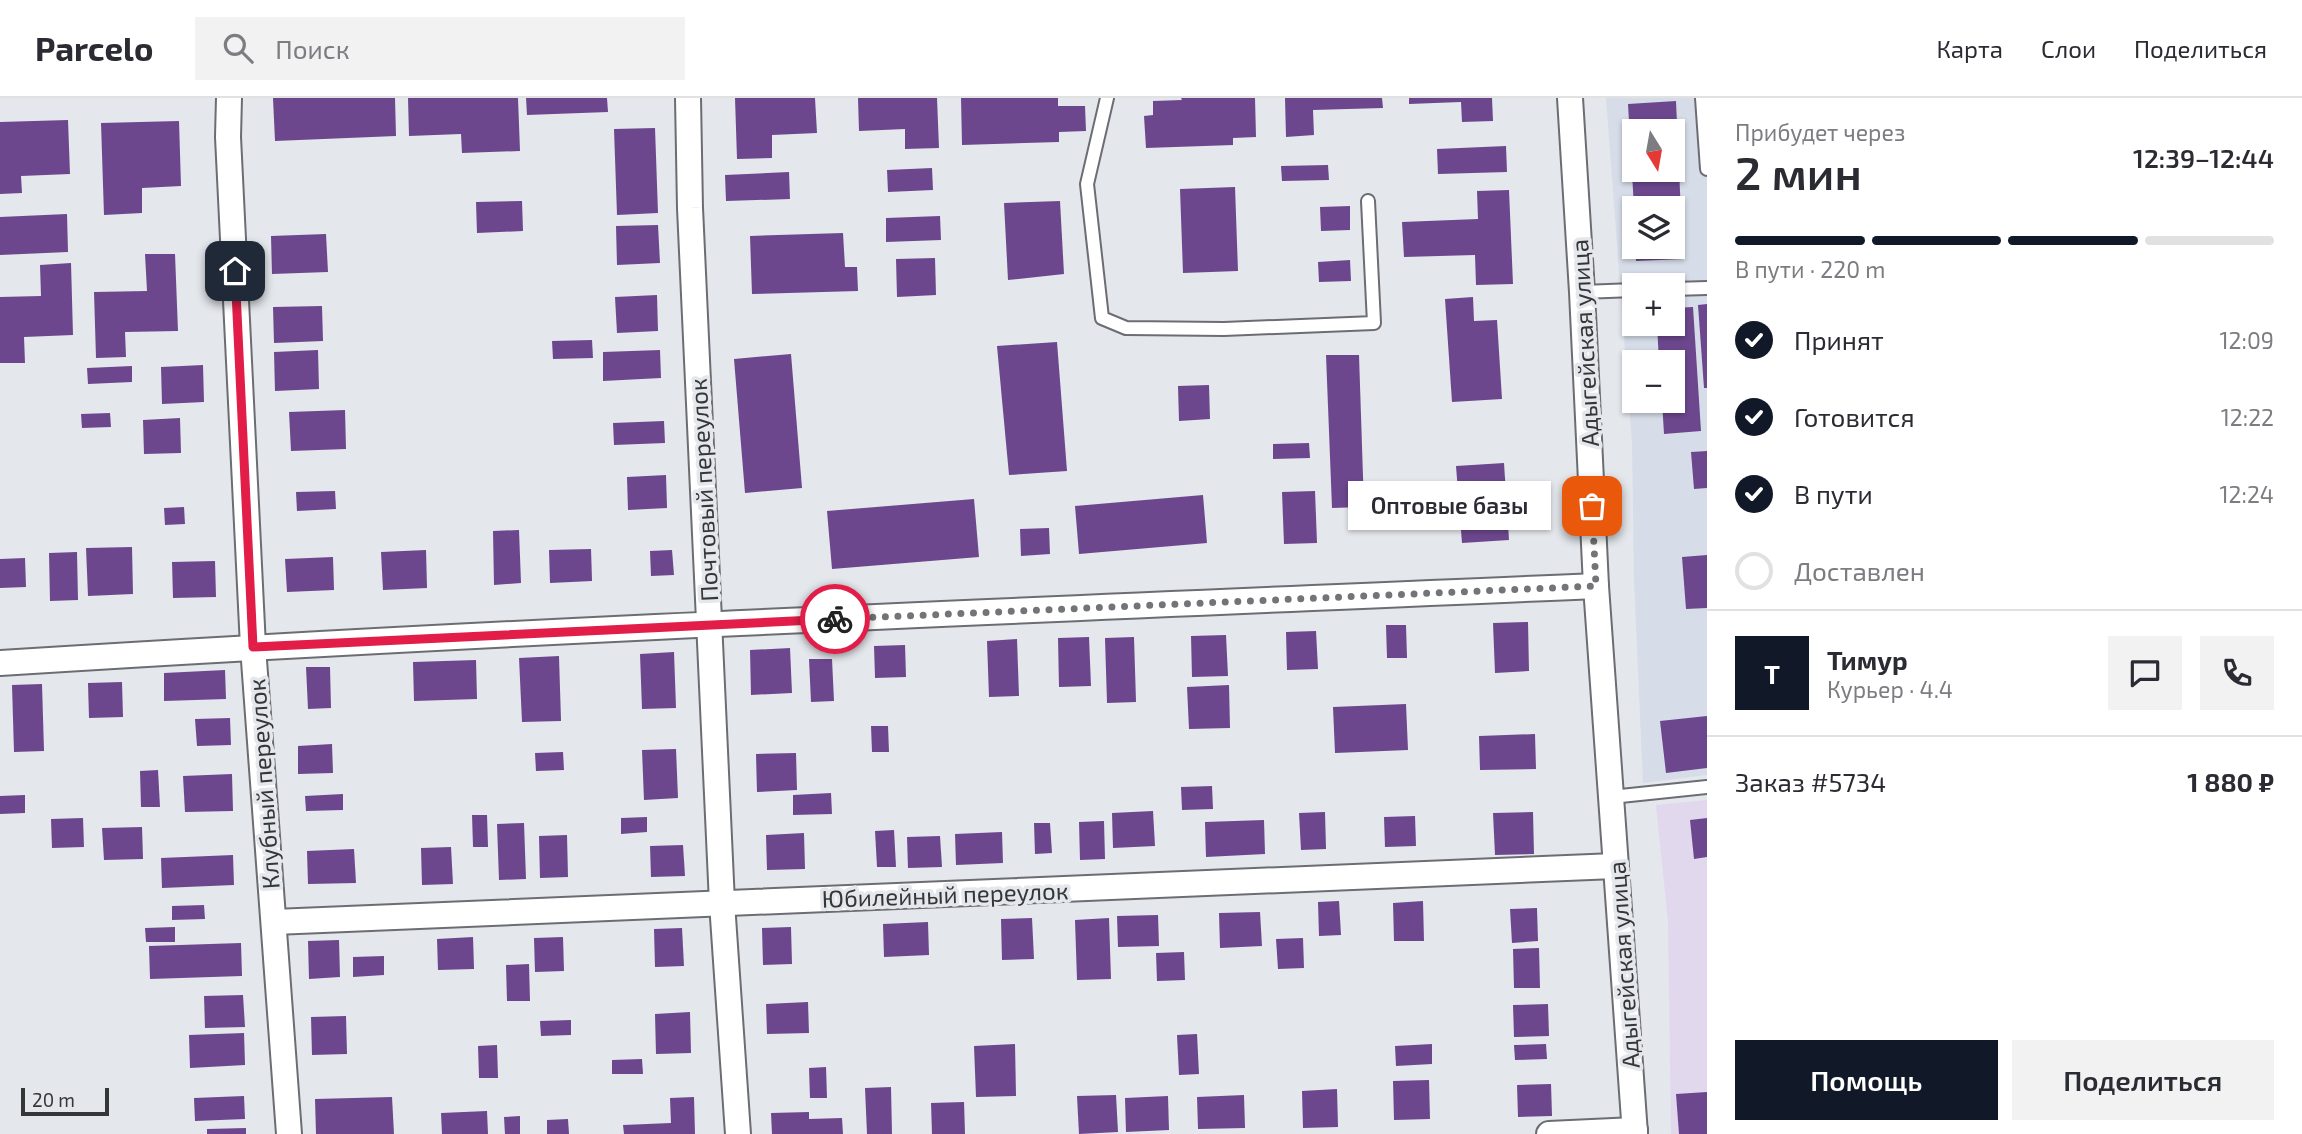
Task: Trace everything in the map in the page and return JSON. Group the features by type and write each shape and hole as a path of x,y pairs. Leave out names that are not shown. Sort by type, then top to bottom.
{"street":[{"name":"Клубный переулок","path":"229,98 229,151 253,647 289,1134"},
{"name":"Почтовый переулок","path":"688,98 690,208 722,903 738,1134"},
{"name":"Адыгейская улица","path":"1570,98 1596,586 1635,1132"},
{"path":"0,663 709,624 1596,586"},
{"name":"Юбилейный переулок","path":"274,922 1615,866"},
{"path":"1549,1134 1635,1132"}],"lane":[{"path":"1107,98 1087,184 1102,318 1126,328 1224,329 1374,323 1368,201"},
{"path":"1702,98 1707,169"},
{"path":"1685,289 1707,288"},
{"path":"1582,292 1622,290"},
{"path":"1611,797 1707,787"}],"shaded area":[{"path":"1606,98 1707,98 1707,775 1643,783 1630,413 1685,413 1685,350 1625,350 1624,336 1685,336 1685,273 1622,273 1622,310"},
{"path":"1707,800 1707,1134 1671,1134 1668,922 1656,805"}],"building":[{"path":"273,98 395,98 396,136 275,141"},
{"path":"408,98 518,98 520,151 462,153 461,134 409,136"},
{"path":"526,98 607,98 608,112 527,115"},
{"path":"735,98 815,98 817,133 772,135 772,158 737,159"},
{"path":"858,98 937,98 939,148 905,149 905,129 859,131"},
{"path":"961,98 1058,98 1058,106 1085,106 1086,131 1059,132 1059,142 962,145"},
{"path":"1181,98 1255,98 1256,137 1233,138 1233,145 1146,148 1144,116 1153,115 1153,101 1182,100"},
{"path":"1285,98 1382,98 1383,108 1313,110 1314,135 1286,137"},
{"path":"1409,98 1492,98 1493,121 1462,122 1461,102 1409,104"},
{"path":"1676,101 1677,119 1629,119 1628,104"},
{"path":"68,120 70,174 21,176 22,193 0,194 0,122"},
{"path":"179,121 181,186 142,188 142,213 104,215 101,123"},
{"path":"655,128 658,213 617,215 614,129"},
{"path":"1506,146 1507,172 1438,174 1437,149"},
{"path":"1328,165 1329,180 1282,181 1281,166"},
{"path":"932,168 933,190 888,192 887,170"},
{"path":"789,172 790,199 726,201 725,175"},
{"path":"1632,182 1680,182 1680,196 1633,196"},
{"path":"1235,187 1238,271 1183,273 1180,189"},
{"path":"1509,190 1513,284 1476,285 1475,255 1404,257 1402,222 1478,219 1477,191"},
{"path":"522,201 523,231 477,233 476,202"},
{"path":"1060,201 1064,274 1008,280 1004,203"},
{"path":"1350,206 1350,230 1321,231 1320,207"},
{"path":"67,214 68,252 0,255 0,217"},
{"path":"940,216 941,240 886,242 886,218"},
{"path":"658,225 660,263 617,265 616,226"},
{"path":"843,233 845,267 857,267 858,291 752,294 750,236"},
{"path":"326,234 328,272 272,274 271,236"},
{"path":"145,254 175,254 178,331 125,332 126,357 96,358 94,292 147,291"},
{"path":"935,258 936,295 897,297 896,259"},
{"path":"1636,259 1683,259 1636,261"},
{"path":"1350,260 1351,281 1319,282 1318,262"},
{"path":"71,263 73,335 24,337 25,363 0,363 0,297 41,296 40,265"},
{"path":"657,295 658,331 617,333 615,297"},
{"path":"1473,297 1474,321 1497,320 1502,399 1452,402 1445,299"},
{"path":"1707,304 1707,388 1704,388 1698,305"},
{"path":"322,306 323,341 274,343 273,307"},
{"path":"1685,307 1693,307 1701,431 1664,434 1663,413 1685,413 1685,350 1658,350 1658,336 1685,336"},
{"path":"592,340 593,358 553,359 552,341"},
{"path":"1057,342 1067,471 1009,475 997,346"},
{"path":"318,350 319,389 275,391 274,352"},
{"path":"660,350 661,378 603,381 603,352"},
{"path":"791,354 802,488 745,493 734,359"},
{"path":"1326,355 1359,355 1364,507 1332,508"},
{"path":"203,365 204,402 162,404 161,367"},
{"path":"132,366 132,382 88,384 87,368"},
{"path":"1209,385 1210,419 1179,421 1178,386"},
{"path":"345,410 346,449 291,451 289,412"},
{"path":"110,413 111,427 82,428 81,414"},
{"path":"180,418 181,453 144,454 143,420"},
{"path":"664,421 665,443 614,445 613,423"},
{"path":"1309,443 1310,458 1273,459 1273,444"},
{"path":"1707,451 1707,488 1694,489 1691,452"},
{"path":"1504,463 1509,540 1462,543 1456,466"},
{"path":"666,475 667,508 628,510 627,477"},
{"path":"335,491 336,509 297,511 296,492"},
{"path":"1315,491 1317,543 1284,544 1282,492"},
{"path":"1203,495 1207,543 1079,554 1075,506"},
{"path":"974,499 979,557 832,569 827,511"},
{"path":"184,507 185,524 165,525 164,508"},
{"path":"1049,528 1050,554 1021,556 1020,529"},
{"path":"519,530 521,583 494,585 493,531"},
{"path":"132,547 133,594 88,596 86,548"},
{"path":"591,549 592,581 550,583 549,550"},
{"path":"426,550 427,588 383,590 381,552"},
{"path":"672,550 674,575 651,576 650,551"},
{"path":"77,552 78,600 50,601 49,553"},
{"path":"1707,555 1707,608 1686,609 1682,557"},
{"path":"333,557 334,590 287,592 285,559"},
{"path":"25,558 26,587 0,588 0,559"},
{"path":"215,561 216,597 173,598 172,562"},
{"path":"1528,622 1529,671 1495,673 1493,623"},
{"path":"1386,625 1406,625 1407,658 1387,658"},
{"path":"1316,631 1318,669 1287,670 1286,632"},
{"path":"1226,635 1228,676 1192,677 1191,636"},
{"path":"1089,637 1091,686 1059,687 1058,638"},
{"path":"1134,637 1136,702 1107,703 1105,638"},
{"path":"1017,639 1019,696 989,697 987,641"},
{"path":"905,645 906,677 875,678 874,646"},
{"path":"790,648 792,693 751,695 750,650"},
{"path":"674,652 676,708 642,709 640,654"},
{"path":"559,656 561,721 522,722 519,658"},
{"path":"809,659 832,659 834,701 811,702"},
{"path":"476,660 477,699 414,701 413,662"},
{"path":"306,667 330,667 331,708 308,709"},
{"path":"225,670 226,699 164,701 164,673"},
{"path":"122,682 123,717 89,718 88,683"},
{"path":"42,684 44,751 14,752 12,685"},
{"path":"1229,685 1230,728 1189,729 1187,687"},
{"path":"1406,704 1408,750 1335,753 1333,707"},
{"path":"1707,716 1707,768 1666,773 1660,721"},
{"path":"230,718 231,745 197,746 195,719"},
{"path":"871,726 888,726 889,752 872,752"},
{"path":"1535,734 1536,769 1480,770 1479,736"},
{"path":"332,744 333,773 298,774 298,746"},
{"path":"676,749 678,798 644,800 642,750"},
{"path":"563,752 564,770 536,771 535,753"},
{"path":"796,753 797,790 757,792 756,754"},
{"path":"158,770 160,807 141,807 140,771"},
{"path":"232,774 233,811 185,812 183,776"},
{"path":"1212,786 1213,809 1182,810 1181,787"},
{"path":"831,793 832,814 793,815 793,795"},
{"path":"343,794 343,810 306,811 305,796"},
{"path":"25,795 25,813 0,814 0,796"},
{"path":"1153,811 1155,846 1113,848 1112,813"},
{"path":"1325,812 1326,849 1301,850 1299,813"},
{"path":"1533,812 1534,854 1495,855 1493,813"},
{"path":"472,815 487,815 488,847 473,847"},
{"path":"1415,816 1416,846 1385,847 1384,817"},
{"path":"647,817 647,832 621,834 621,818"},
{"path":"83,818 84,847 52,848 51,819"},
{"path":"1707,818 1707,857 1694,859 1690,820"},
{"path":"1264,820 1265,854 1206,857 1205,822"},
{"path":"1104,821 1105,859 1080,860 1079,822"},
{"path":"524,823 526,879 499,880 497,824"},
{"path":"1034,823 1050,823 1052,853 1035,854"},
{"path":"142,827 143,859 104,860 102,828"},
{"path":"894,830 896,867 877,867 875,831"},
{"path":"1002,832 1003,863 956,865 955,834"},
{"path":"804,833 805,869 767,870 766,835"},
{"path":"567,835 568,877 540,878 539,836"},
{"path":"940,836 942,867 908,868 907,837"},
{"path":"683,845 685,876 651,877 650,846"},
{"path":"451,847 453,884 422,885 421,848"},
{"path":"354,849 356,883 308,884 307,851"},
{"path":"233,855 234,885 162,888 161,858"},
{"path":"1339,901 1341,935 1319,936 1318,902"},
{"path":"1423,901 1424,941 1394,941 1393,903"},
{"path":"204,905 205,919 172,920 172,906"},
{"path":"1537,908 1538,941 1512,943 1510,909"},
{"path":"1260,912 1262,946 1220,948 1219,913"},
{"path":"1158,915 1159,946 1118,947 1117,916"},
{"path":"1032,918 1034,959 1002,960 1001,919"},
{"path":"1109,918 1111,979 1077,980 1075,920"},
{"path":"928,922 929,955 884,957 883,924"},
{"path":"175,927 175,942 146,942 145,928"},
{"path":"791,927 792,964 763,965 762,928"},
{"path":"682,928 684,966 655,967 654,929"},
{"path":"473,937 474,969 438,970 437,939"},
{"path":"563,937 564,971 535,972 534,938"},
{"path":"1303,938 1304,968 1278,969 1276,939"},
{"path":"339,940 340,977 309,979 308,941"},
{"path":"241,943 242,976 150,979 149,946"},
{"path":"1539,948 1540,988 1514,988 1513,949"},
{"path":"1184,952 1185,980 1157,981 1156,953"},
{"path":"384,956 384,975 353,977 353,957"},
{"path":"529,964 530,1001 507,1001 506,965"},
{"path":"243,995 245,1027 205,1028 204,996"},
{"path":"808,1002 809,1033 767,1034 766,1004"},
{"path":"1548,1004 1549,1036 1514,1037 1513,1005"},
{"path":"690,1012 691,1053 656,1054 655,1014"},
{"path":"346,1016 347,1054 312,1055 311,1017"},
{"path":"571,1020 571,1035 541,1036 540,1021"},
{"path":"244,1033 245,1065 190,1068 189,1035"},
{"path":"1197,1034 1199,1074 1179,1075 1177,1035"},
{"path":"1015,1044 1016,1096 976,1097 974,1046"},
{"path":"1432,1044 1432,1064 1396,1066 1395,1046"},
{"path":"1546,1044 1547,1059 1515,1060 1514,1045"},
{"path":"497,1045 498,1078 479,1078 478,1046"},
{"path":"642,1059 643,1074 612,1074 612,1060"},
{"path":"826,1067 827,1098 810,1098 809,1068"},
{"path":"1429,1080 1430,1119 1394,1120 1393,1081"},
{"path":"1551,1084 1552,1116 1518,1117 1517,1085"},
{"path":"891,1087 892,1134 867,1134 865,1088"},
{"path":"1337,1089 1338,1127 1303,1128 1302,1091"},
{"path":"1707,1092 1707,1134 1679,1134 1676,1094"},
{"path":"1116,1095 1118,1132 1079,1134 1077,1096"},
{"path":"1244,1095 1245,1128 1198,1129 1197,1097"},
{"path":"244,1096 245,1119 195,1121 194,1098"},
{"path":"1168,1096 1169,1130 1126,1132 1125,1098"},
{"path":"392,1097 394,1134 316,1134 315,1099"},
{"path":"694,1097 695,1134 624,1134 623,1125 671,1123 670,1098"},
{"path":"964,1102 965,1134 932,1134 931,1103"},
{"path":"487,1111 488,1134 442,1134 441,1113"},
{"path":"809,1112 809,1119 842,1118 843,1134 772,1134 771,1113"},
{"path":"520,1116 520,1134 505,1134 504,1117"},
{"path":"568,1119 569,1134 547,1134 547,1120"},
{"path":"246,1128 246,1134 207,1134 207,1129"}],"way so far":[{"path":"835,619 1596,586 1592,506"}],"place":[{"name":"Оптовые базы","path":"1592,506"}],"route":[{"path":"235,271 253,647 835,619"}]}
